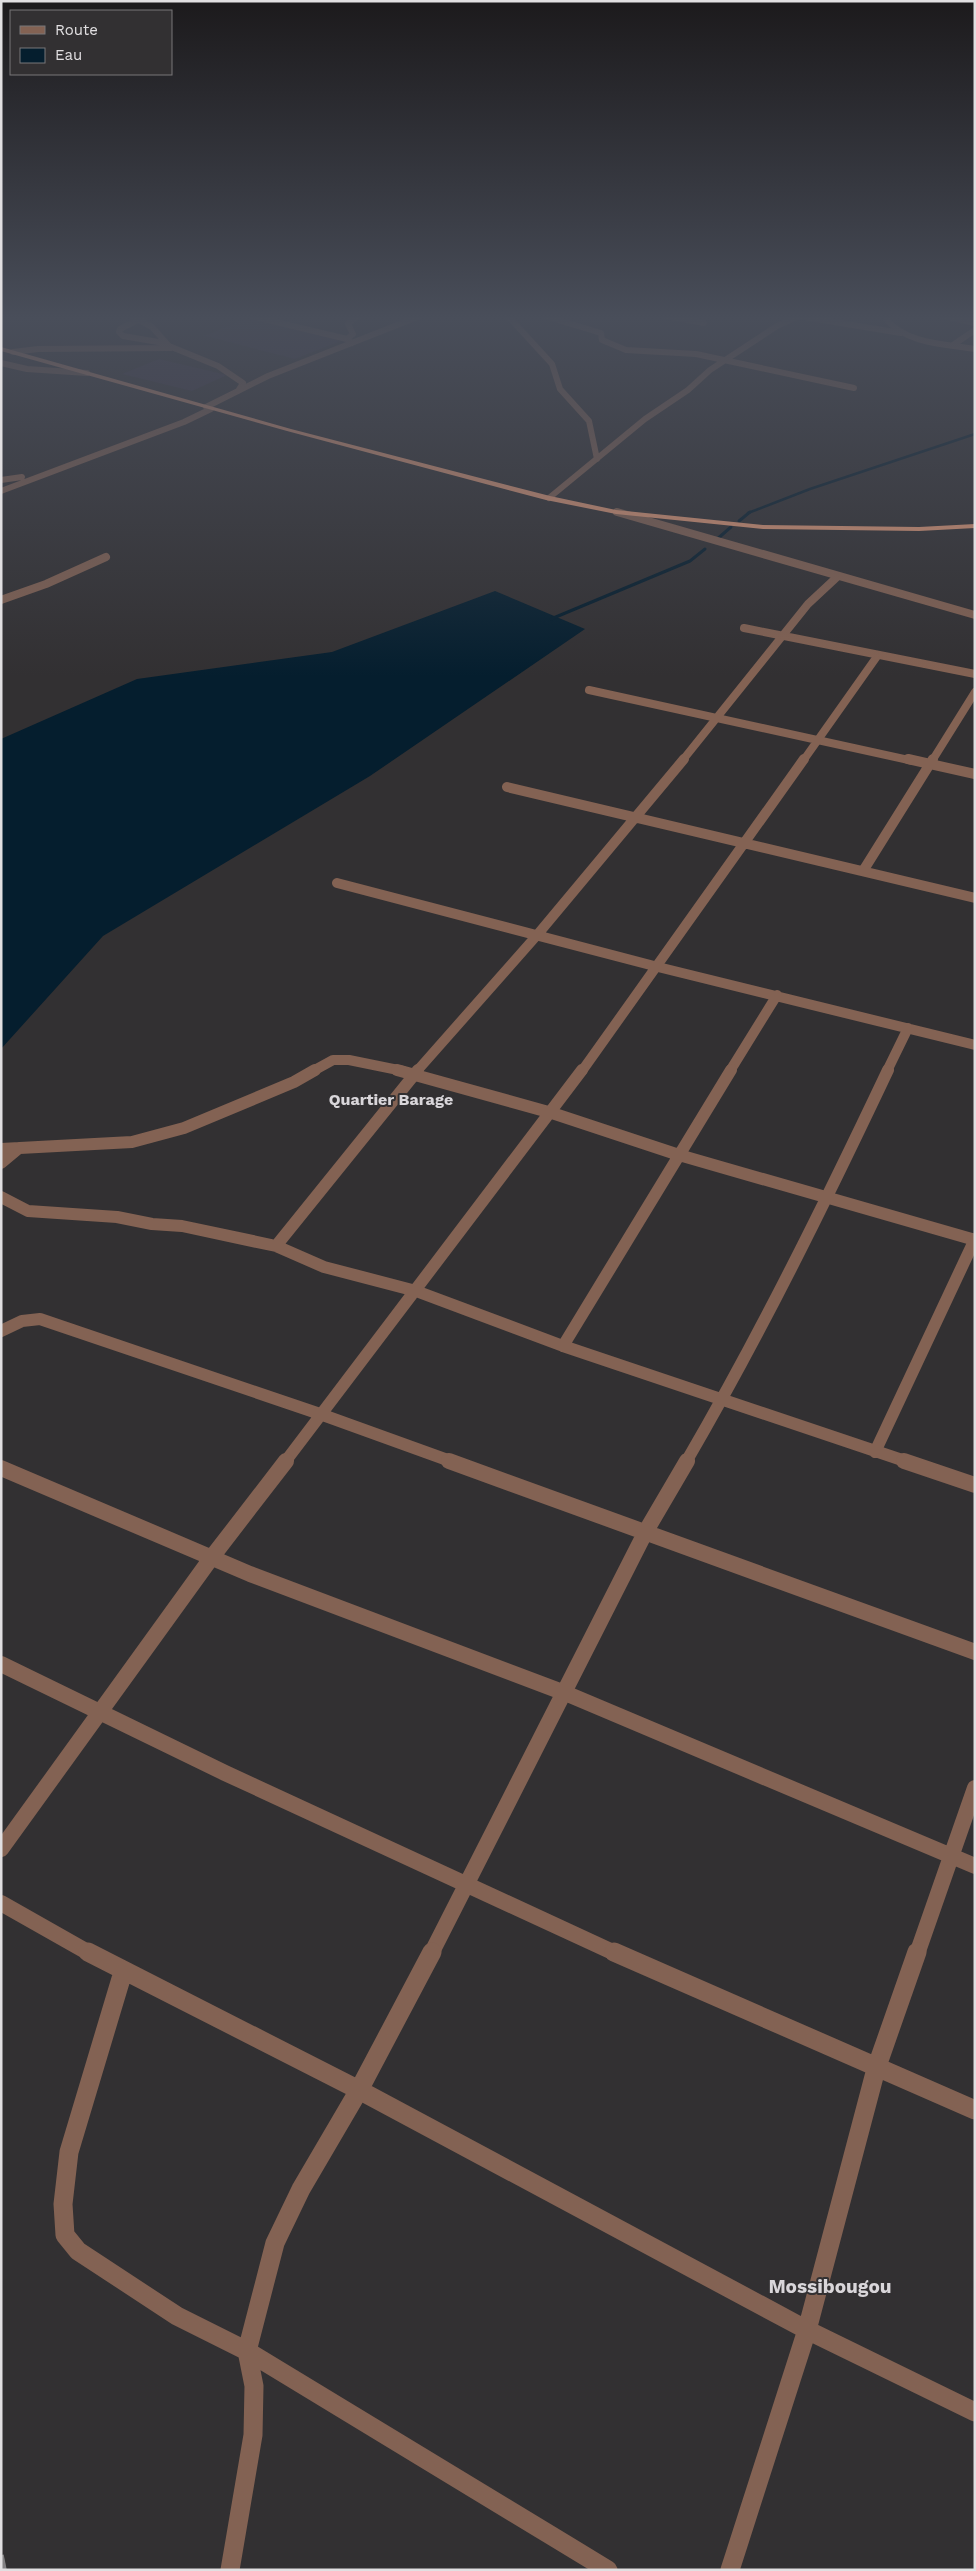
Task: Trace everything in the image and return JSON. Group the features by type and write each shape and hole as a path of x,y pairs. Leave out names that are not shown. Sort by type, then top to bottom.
{"highway":[{"path":"314,436 550,498 616,512 763,527 919,529 975,526"}],"street":[{"path":"1,491 146,436"},
{"path":"592,436 597,459"},
{"path":"550,498 625,436"},
{"path":"1,480 42,474"},
{"path":"616,512 837,577 975,615"},
{"path":"1,600 46,584 106,557"},
{"path":"276,1246 415,1074 538,934 718,718 782,635 808,604 837,577"},
{"path":"744,628 975,674"},
{"path":"1,1849 212,1557 552,1113 658,967 743,842 878,655"},
{"path":"589,690 975,774"},
{"path":"863,871 975,692"},
{"path":"507,787 975,898"},
{"path":"337,882 658,967 975,1045"},
{"path":"563,1346 777,995"},
{"path":"230,2570 253,2435 254,2386 246,2351 275,2243 301,2189 359,2090 467,1886 646,1531 722,1400 827,1199 908,1028"},
{"path":"1,1148 132,1142 184,1128 294,1082 333,1060 348,1060 415,1074 552,1113 679,1155 975,1240 875,1452"},
{"path":"1,1164 19,1148"},
{"path":"1,1197 28,1211 117,1217 152,1224 182,1226 276,1246 324,1267 416,1291 563,1346 975,1485"},
{"path":"1,1331 22,1321 40,1320 320,1414 975,1652"},
{"path":"1,1468 250,1574 565,1693 952,1858 975,1866"},
{"path":"1,1664 98,1714 467,1886 876,2069 975,2110"},
{"path":"730,2570 807,2330 876,2069 952,1858 975,1788"},
{"path":"1,1903 123,1972 359,2090 807,2330 975,2412"},
{"path":"123,1972 69,2152 63,2204 64,2235 78,2251 98,2262 177,2316 246,2351 608,2570"}],"water":[{"path":"495,591 585,629 370,776 103,936 1,1049 1,739 137,679 332,652"}],"waterway":[{"path":"749,512 810,489 969,436"},
{"path":"739,521 749,512"},
{"path":"716,540 731,527"},
{"path":"551,619 690,561 705,549"}],"railway":[{"path":"1,2555 4,2570"}],"district":[{"name":"Quartier Barage","path":"391,1099"},
{"name":"Mossibougou","path":"830,2286"}]}
